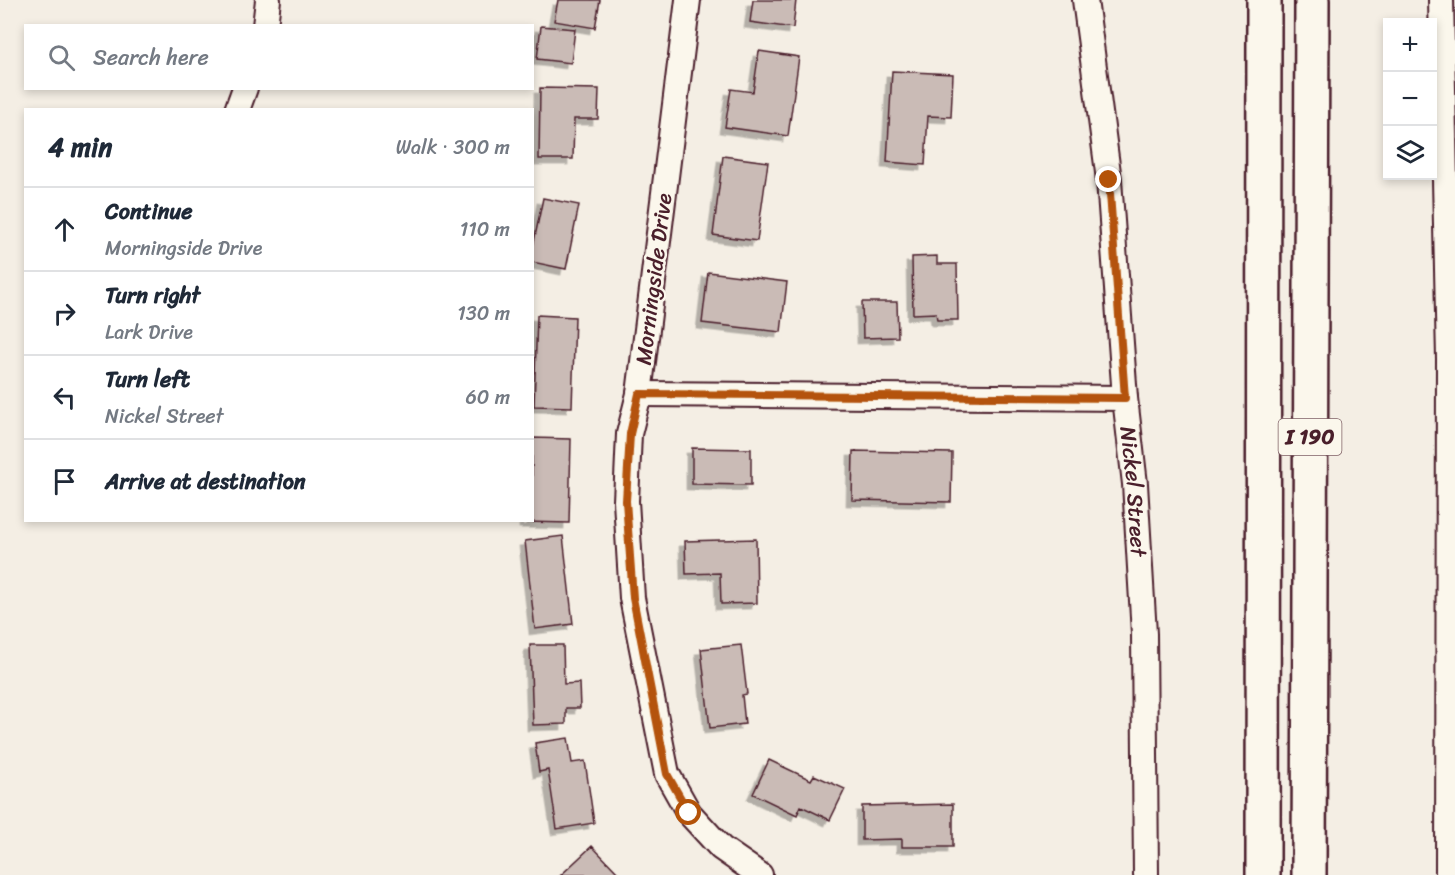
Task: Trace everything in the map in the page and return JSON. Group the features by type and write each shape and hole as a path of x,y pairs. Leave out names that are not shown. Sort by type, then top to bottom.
{"highway":[{"name":"I 190","path":"1263,875 1264,0"},
{"name":"I 190","path":"1309,875 1312,0"}],"street":[{"path":"265,24 268,0"},
{"name":"Morningside Drive","path":"688,0 639,394 630,434 626,501 633,598 667,774 689,813 721,848 760,875"},
{"name":"Nickel Street","path":"1085,0 1109,180 1125,398 1135,484 1144,634 1146,875"},
{"path":"1440,0 1449,359 1448,875"},
{"path":"238,108 244,90"},
{"path":"639,394 1125,398"}],"building":[{"path":"558,0 600,0 595,28 554,21"},
{"path":"753,0 796,0 793,28 750,22"},
{"path":"541,26 575,29 571,63 537,59"},
{"path":"759,51 799,57 788,136 725,127 731,89 753,92"},
{"path":"892,71 953,74 951,117 928,116 925,165 887,162"},
{"path":"540,88 599,89 598,119 574,119 573,159 539,159"},
{"path":"723,156 768,162 757,241 713,235"},
{"path":"543,198 579,205 566,269 534,262 534,241"},
{"path":"937,256 937,264 957,264 958,320 937,320 936,313 913,314 912,257"},
{"path":"708,272 787,282 781,332 702,323"},
{"path":"862,302 897,302 898,337 863,338"},
{"path":"537,315 575,317 572,407 534,406"},
{"path":"534,438 571,439 569,523 525,522 534,522"},
{"path":"692,448 751,449 751,485 692,484"},
{"path":"853,451 952,453 951,502 852,500"},
{"path":"563,536 573,624 535,629 525,541"},
{"path":"756,539 757,603 721,604 720,573 686,574 685,541"},
{"path":"530,645 563,645 564,684 579,683 580,708 566,708 566,724 533,725"},
{"path":"741,645 747,694 742,695 745,724 710,728 701,649"},
{"path":"568,738 572,763 585,761 594,823 557,829 548,770 539,772 535,743"},
{"path":"769,760 811,780 814,775 845,789 830,820 801,806 797,815 753,794"},
{"path":"953,804 953,847 902,847 902,839 862,840 862,806"},
{"path":"592,846 618,873 616,875 561,875"}],"route":[{"path":"689,813 667,774 633,598 626,501 630,434 639,394 1125,398 1109,180"}]}
